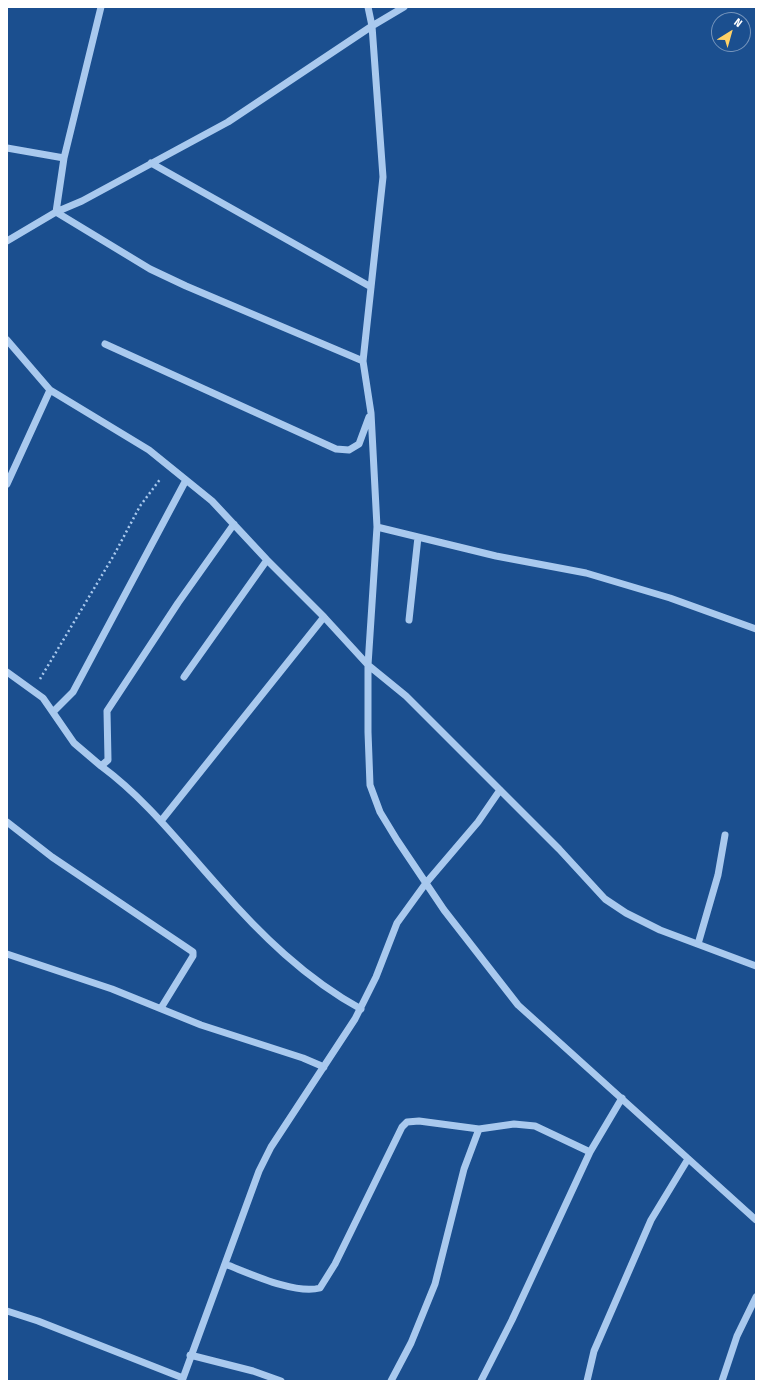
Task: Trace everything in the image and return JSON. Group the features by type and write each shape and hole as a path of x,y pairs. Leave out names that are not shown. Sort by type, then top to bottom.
{"street":[{"path":"56,212 64,158 101,7"},
{"path":"368,7 372,26 383,177 363,361 371,413 377,527 368,664 370,785 380,812 444,910 518,1005 756,1220"},
{"path":"7,241 56,212 82,201 228,122 372,26 404,7"},
{"path":"7,148 64,158"},
{"path":"151,163 371,287"},
{"path":"56,212 150,269 186,286 363,361"},
{"path":"7,340 50,390 149,450 212,501 266,560 324,617 368,664 406,696 559,849 605,899 645,924 756,966"},
{"path":"105,344 336,450 349,450 359,444 371,413"},
{"path":"7,484 50,390"},
{"path":"53,712 73,692 141,568 186,480"},
{"path":"101,766 108,760 107,711 178,602 234,524"},
{"path":"377,527 496,556 586,573 670,598 756,629"},
{"path":"409,620 418,537"},
{"path":"184,677 266,560"},
{"path":"161,821 324,617"},
{"path":"7,672 43,698 74,743 132,790 218,887 261,932 317,981 337,996 361,1009"},
{"path":"7,1311 38,1321 183,1379 190,1355 259,1171 271,1147 361,1009 376,977 396,923 426,883 478,822 500,790"},
{"path":"7,822 52,857 193,952 192,958 161,1008"},
{"path":"698,944 718,875 725,834"},
{"path":"7,954 112,989 201,1025 303,1058 324,1067"},
{"path":"481,1381 512,1320 590,1152 622,1098"},
{"path":"224,1264 271,1282 305,1289 320,1288 326,1281 335,1264 405,1123 419,1121 479,1129 502,1125 535,1126 590,1152"},
{"path":"391,1381 411,1343 435,1284 464,1170 479,1129"},
{"path":"586,1381 594,1351 652,1220 688,1159"},
{"path":"722,1381 737,1336 756,1297"},
{"path":"190,1355 253,1371 281,1381"}],"path":[{"path":"33,690 82,609 140,506 170,466"}]}
